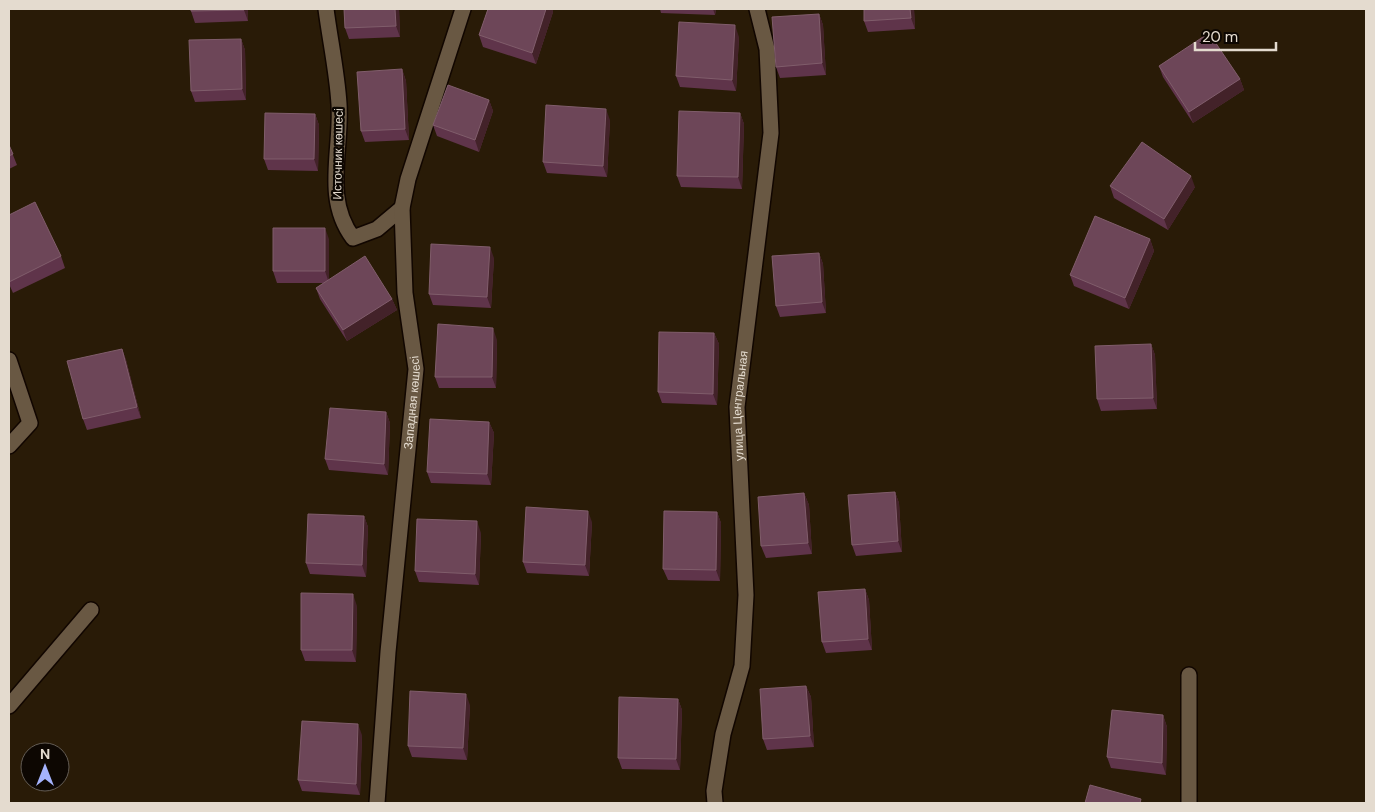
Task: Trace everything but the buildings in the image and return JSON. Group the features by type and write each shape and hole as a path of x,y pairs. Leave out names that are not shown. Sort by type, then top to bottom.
{"street":[{"name":"Источник көшесі","path":"326,9 339,104 336,203 343,225 353,238 377,229 402,208"},
{"name":"Западная көшесі","path":"377,803 389,642 416,369 406,293 402,208 408,179 462,9"},
{"name":"улица Центральная","path":"715,803 714,791 723,734 742,666 746,595 737,407 771,132 768,49 757,9"},
{"path":"9,360 30,423 9,446"},
{"path":"9,706 91,610"},
{"path":"1189,675 1189,803"}]}
